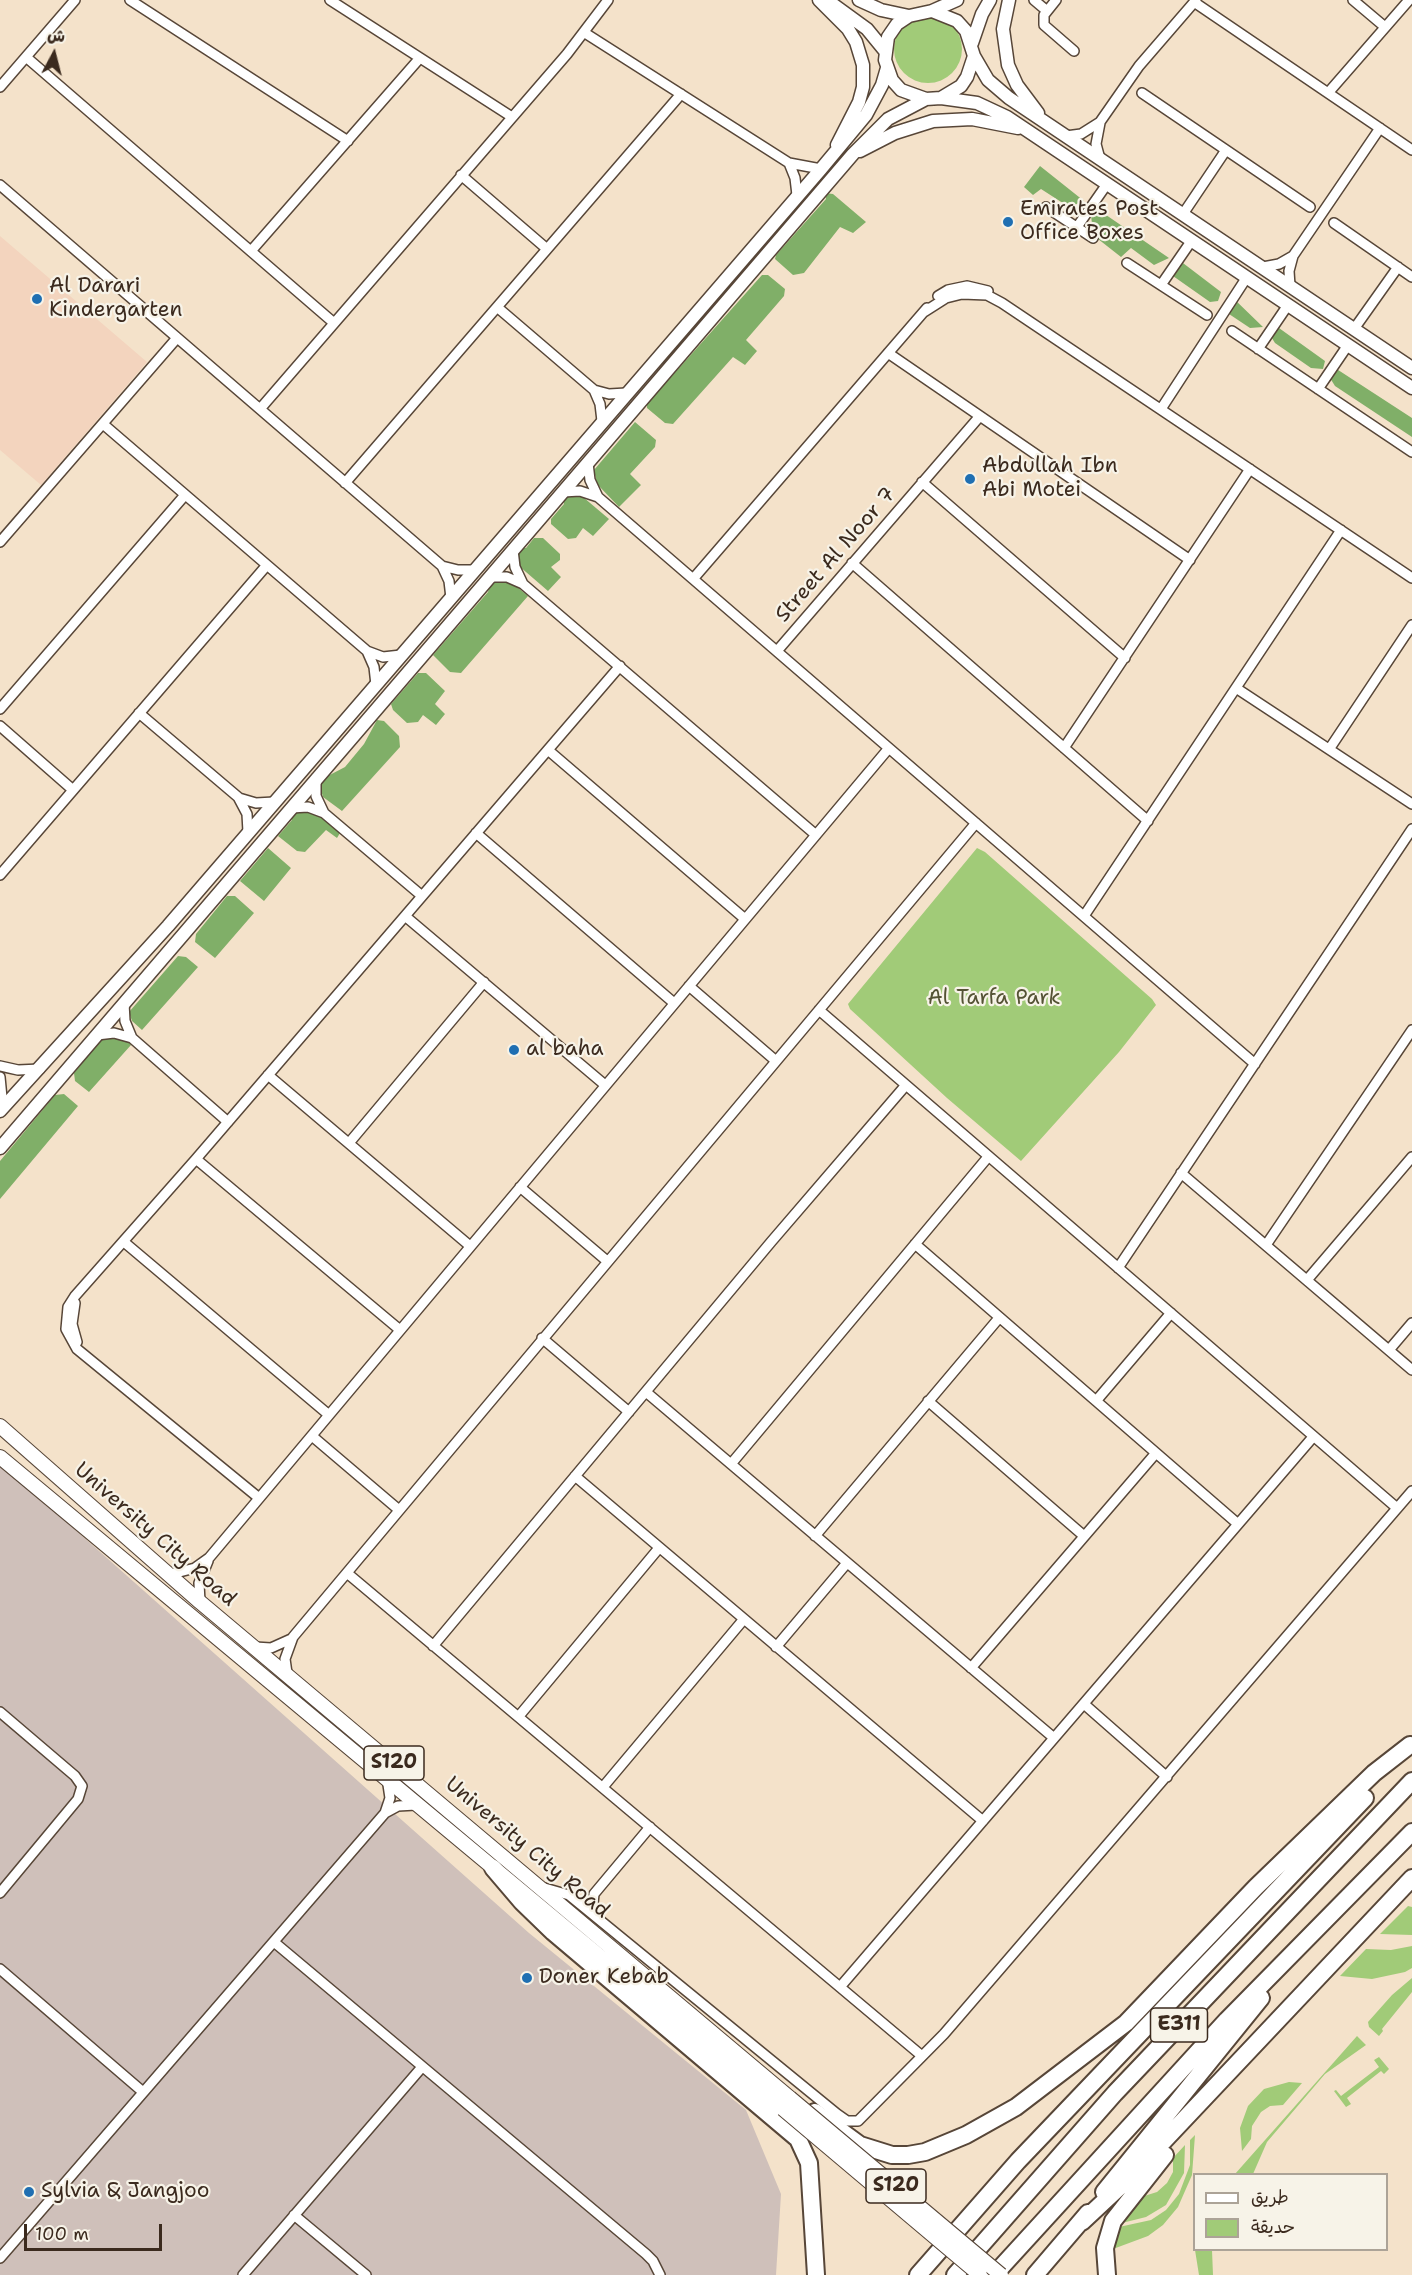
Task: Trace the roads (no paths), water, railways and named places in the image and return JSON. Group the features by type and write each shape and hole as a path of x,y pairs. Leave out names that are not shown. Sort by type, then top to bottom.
{"highway":[{"path":"787,2103 860,2145 892,2155 925,2152 992,2122 1039,2091 1126,2023 1165,1985 1256,1887 1374,1773 1411,1744"},
{"path":"918,2275 1018,2161 1382,1780 1411,1744"},
{"name":"E311","path":"955,2275 1115,2093 1412,1782"},
{"name":"E311","path":"994,2275 1174,2076 1412,1832"},
{"path":"493,1868 522,1902 553,1932 798,2139 809,2163 816,2275"},
{"path":"1082,2222 1126,2181 1412,1878"},
{"path":"1035,2275 1082,2222 1119,2172 1229,2040 1301,1948"},
{"path":"1107,2275 1105,2248 1113,2221 1182,2134 1196,2108"}],"main road":[{"path":"819,0 848,29 856,42 863,65 863,87 859,102 841,135 835,152"},
{"path":"827,0 862,24 885,51"},
{"path":"859,0 881,10 909,16 932,11 957,0"},
{"path":"941,98 961,86 968,77 982,14 990,0"},
{"path":"1009,0 1003,29 1008,64 1017,86 1044,122"},
{"path":"932,11 957,21 984,74 997,90 1412,368"},
{"path":"2,1110 244,837 866,115 879,92 886,68 885,51 892,31 909,16"},
{"path":"886,68 902,90 926,99"},
{"path":"0,1148 853,154 888,119 926,99 941,98 985,106 1026,130 1412,388"},
{"path":"853,154 895,133 933,121 972,119 1026,130"},
{"path":"1223,261 1228,255 1263,267"},
{"path":"1369,359 1412,378"},
{"path":"636,406 642,389 659,366 658,362 653,361"},
{"path":"211,901 209,890 236,856 244,837"},
{"name":"University City Road","path":"0,1426 168,1575 541,1887 980,2275"},
{"name":"University City Road","path":"2,1460 493,1868 1001,2275"},
{"path":"1380,1912 1412,1891"}],"street":[{"path":"0,87 75,0"},
{"path":"130,0 348,141"},
{"path":"330,0 512,117"},
{"path":"260,409 585,33 608,0"},
{"path":"1034,0 1047,11"},
{"path":"1056,0 1044,15 1044,25 1074,51"},
{"path":"1353,0 1385,27"},
{"path":"1328,93 1409,0"},
{"path":"1066,136 1081,134 1100,122 1139,66 1195,1 1412,150"},
{"path":"585,33 789,164 821,168"},
{"path":"26,57 334,323"},
{"path":"251,251 419,59"},
{"path":"1142,93 1310,207"},
{"path":"345,483 681,94"},
{"path":"1100,122 1096,144 1100,159"},
{"path":"1290,286 1289,271 1293,256 1380,128"},
{"path":"1183,214 1227,150"},
{"path":"789,164 795,178 797,195"},
{"path":"461,175 547,249"},
{"path":"1077,227 1107,184"},
{"path":"0,185 442,566 449,581 450,598"},
{"path":"1046,207 1093,238"},
{"path":"1334,223 1412,277"},
{"path":"1161,285 1192,240"},
{"path":"1263,267 1279,264 1293,256"},
{"path":"1127,263 1207,315"},
{"path":"1354,329 1398,267"},
{"path":"1161,409 1246,277"},
{"path":"693,579 924,312 940,295 967,286 986,290 1002,303 1412,578"},
{"path":"1258,349 1288,305"},
{"path":"496,307 594,390 609,394 626,393"},
{"path":"1232,331 1412,452"},
{"path":"0,542 177,338"},
{"path":"1318,389 1348,345"},
{"path":"888,353 1190,561"},
{"path":"594,390 600,404 602,421"},
{"name":"Street Al Noor 7","path":"777,651 980,416"},
{"path":"103,424 366,651 383,657 401,656"},
{"path":"588,463 590,480 598,497"},
{"path":"1064,748 1250,469"},
{"path":"922,482 1125,658"},
{"path":"563,492 580,491 598,497 1255,1064"},
{"path":"0,709 185,495"},
{"path":"1084,916 1341,531"},
{"path":"513,550 515,567 523,584"},
{"path":"852,563 1148,821"},
{"path":"0,875 267,566"},
{"path":"442,566 458,570 474,570"},
{"path":"490,577 507,577 523,584 816,835"},
{"path":"1330,748 1412,625"},
{"path":"366,651 374,668 375,685"},
{"path":"259,1498 72,1343 66,1329 68,1307 620,666"},
{"path":"1236,688 1412,804"},
{"path":"139,712 238,797 247,814 244,837"},
{"path":"0,726 73,790"},
{"path":"168,1575 195,1568 209,1558 889,748"},
{"path":"548,750 745,919"},
{"path":"316,778 316,796 324,813"},
{"path":"238,797 256,803 274,802"},
{"path":"291,808 308,807 324,813 422,896"},
{"path":"255,1647 279,1646 293,1637 976,823"},
{"path":"1118,1268 1409,840 1412,829"},
{"path":"476,833 674,1003"},
{"path":"405,916 605,1085"},
{"path":"349,1143 484,982"},
{"path":"689,986 776,1061"},
{"path":"124,1003 125,1021 132,1038"},
{"path":"819,1010 1396,1508"},
{"path":"1266,1245 1412,1030"},
{"path":"97,1035 114,1033 132,1038 228,1122"},
{"path":"0,1066 18,1071 40,1068"},
{"path":"268,1075 470,1246"},
{"path":"0,1077 2,1110"},
{"path":"433,1646 906,1085"},
{"path":"1307,1280 1412,1156"},
{"path":"731,1464 988,1157"},
{"path":"196,1159 400,1330"},
{"path":"1181,1173 1412,1370"},
{"path":"520,1186 607,1261"},
{"path":"124,1242 329,1415"},
{"path":"915,1244 1238,1524"},
{"path":"1096,1401 1171,1313"},
{"path":"815,1536 999,1318"},
{"path":"1389,1350 1412,1323"},
{"path":"542,1338 629,1412"},
{"path":"646,1392 1054,1738"},
{"path":"928,1401 1084,1536"},
{"path":"312,1436 399,1510"},
{"path":"840,1987 1313,1437"},
{"path":"971,1668 1156,1453"},
{"path":"575,1476 983,1821"},
{"path":"541,1887 562,1891 575,1900 847,2121 858,2121 866,2116 922,2056 1167,1777 1412,1491"},
{"path":"519,1716 659,1548"},
{"path":"200,1602 199,1583 209,1558"},
{"path":"776,1647 847,1563"},
{"path":"347,1573 922,2056"},
{"path":"603,1787 744,1619"},
{"path":"287,1673 285,1659 293,1637"},
{"path":"1084,1704 1167,1777"},
{"path":"0,1712 75,1776 82,1786 78,1799 0,1893"},
{"path":"0,2258 385,1813 390,1798 386,1777"},
{"path":"385,1813 405,1804 420,1805"},
{"path":"575,1900 594,1894 650,1827"},
{"path":"592,1913 594,1894"},
{"path":"274,1942 646,2254 653,2261 660,2275"},
{"path":"0,1969 143,2092"},
{"path":"243,2275 422,2067"},
{"path":"294,2215 366,2275"}],"place":[{"name":"Emirates Post Office Boxes","path":"1008,222"},
{"name":"Al Darari Kindergarten","path":"37,299"},
{"name":"Abdullah Ibn Abi Motei","path":"970,479"},
{"name":"al baha","path":"514,1050"},
{"name":"Doner Kebab","path":"527,1978"},
{"name":"Sylvia & Jangjoo","path":"29,2192"}],"park label":[{"name":"Al Tarfa Park","path":"994,999"}]}
